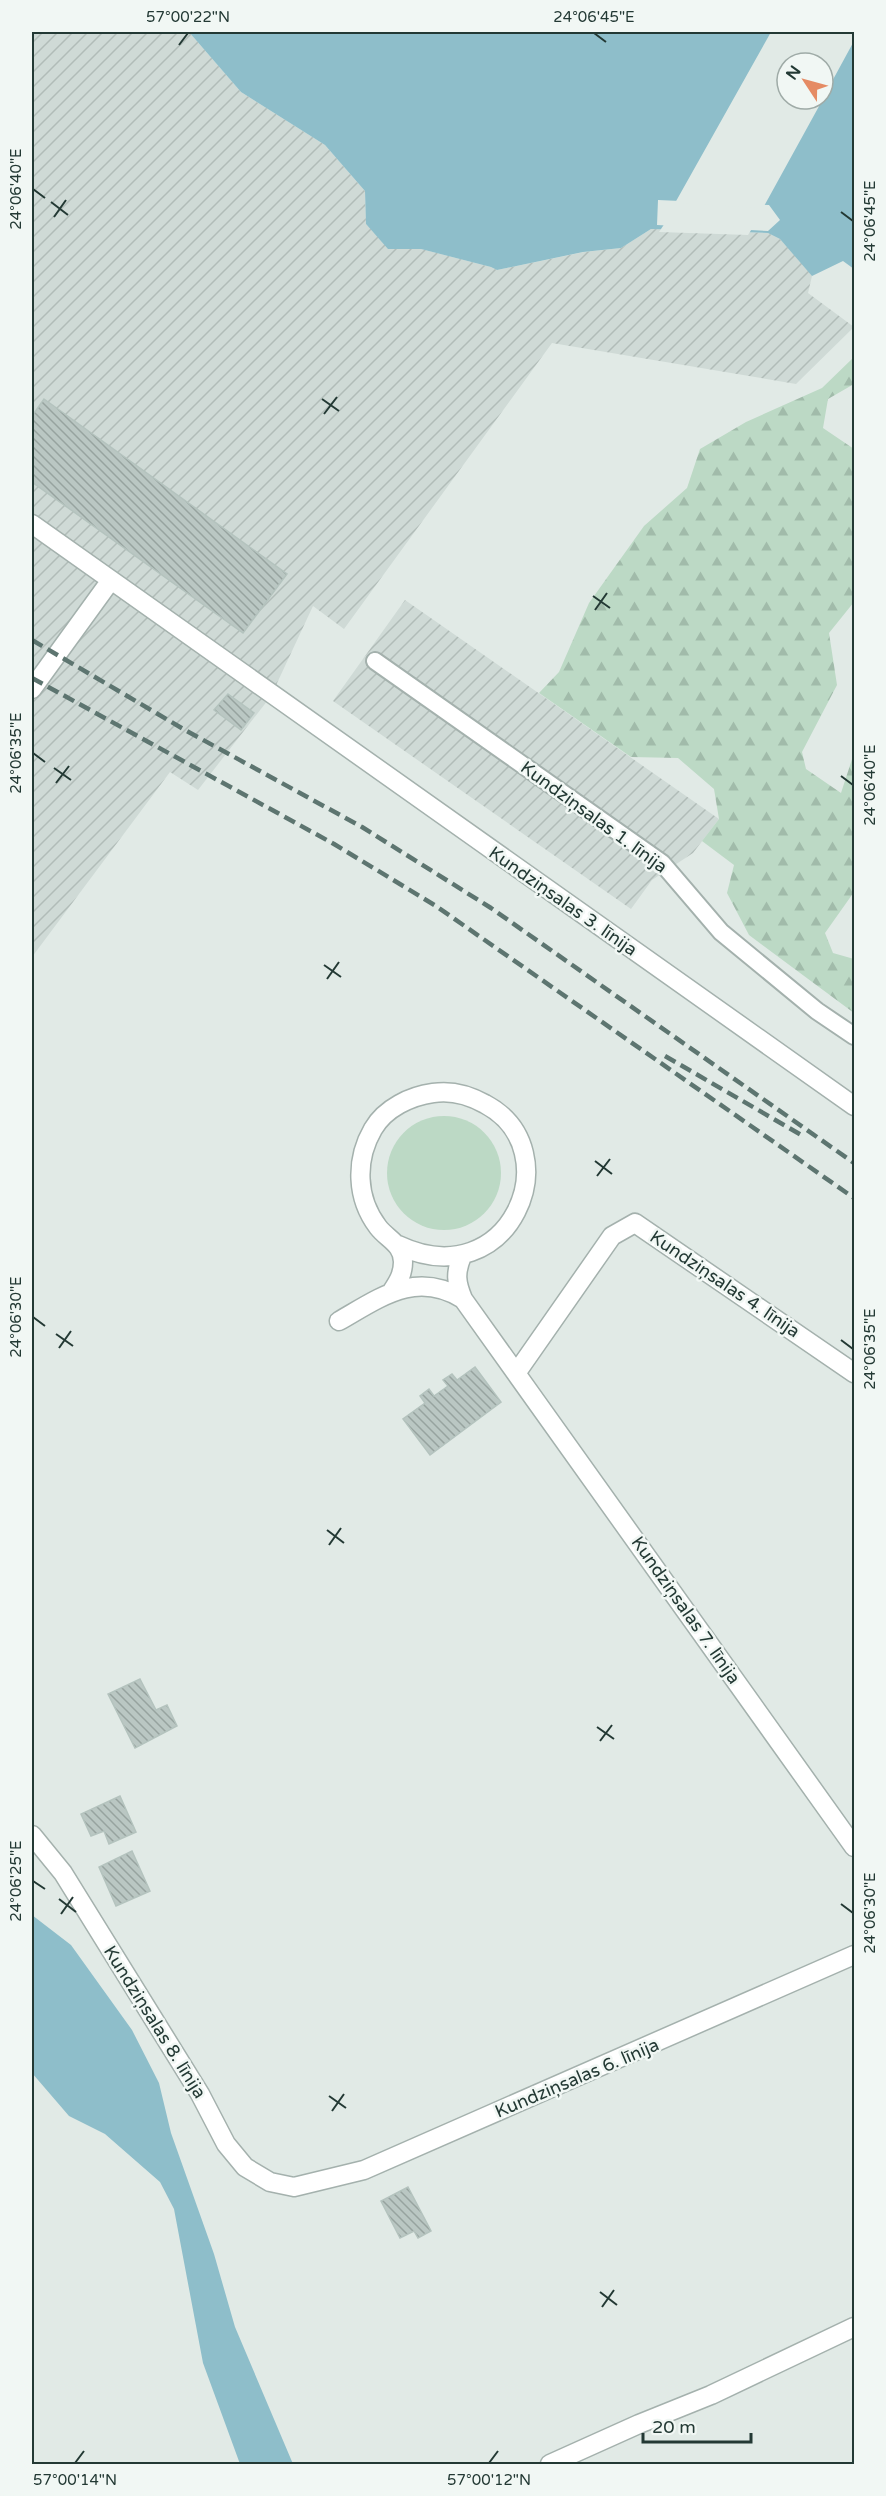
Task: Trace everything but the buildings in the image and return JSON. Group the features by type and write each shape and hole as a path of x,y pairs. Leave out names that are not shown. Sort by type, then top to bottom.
{"street":[{"name":"Kundziņsalas 3. līnija","path":"32,524 271,696 855,1106"},
{"path":"32,689 111,580"},
{"path":"443,1091 470,1095 493,1108 512,1127 523,1151 526,1178 521,1205 507,1227 487,1245 462,1256 436,1258 416,1254 398,1245 378,1228 365,1204 360,1178 363,1152 374,1127 393,1108 417,1095 443,1091"},
{"name":"Kundziņsalas 4. līnija","path":"517,1372 612,1236 635,1223 855,1373"},
{"path":"392,1291 401,1276 404,1261 398,1245"},
{"path":"462,1256 457,1269 456,1281 463,1299"},
{"path":"339,1321 392,1291 423,1284 448,1290 463,1299"},
{"name":"Kundziņsalas 7. līnija","path":"463,1299 855,1847"},
{"name":"Kundziņsalas 8. līnija","path":"32,1835 63,1873 200,2094 226,2144 245,2168 270,2182 294,2187"},
{"name":"Kundziņsalas 6. līnija","path":"294,2187 364,2169 855,1955"},
{"path":"550,2464 711,2395 855,2327"}],"lane":[{"name":"Kundziņsalas 1. līnija","path":"375,661 662,863 722,932 817,1011 855,1036"}],"shaded area":[{"path":"32,32 189,32 241,92 325,145 365,191 366,224 389,249 421,249 497,270 584,252 621,248 651,229 768,233 780,239 807,268 812,276 808,293 854,327 796,384 552,343 344,629 313,606 271,696 198,790 170,772 32,957"},
{"path":"405,600 719,819 693,853 652,880 631,909 333,701"}],"green space":[{"path":"854,357 854,384 828,399 823,428 854,449 854,602 829,633 837,685 802,752 806,769 841,793 854,753 854,892 825,933 833,953 854,959 854,1013 749,935 727,893 734,865 702,841 719,819 714,789 678,758 631,757 539,693 559,672 589,603 644,526 687,488 700,449 746,422 822,388"},
{"path":"444,1116 466,1120 485,1132 497,1151 501,1173 497,1195 485,1214 466,1226 444,1230 422,1226 403,1214 391,1195 387,1173 391,1151 403,1132 422,1120"}],"water":[{"path":"189,32 854,32 854,269 843,261 812,276 780,239 768,233 651,229 621,248 583,252 497,270 421,249 388,249 366,224 365,191 325,145 241,92","holes":["658,200 769,205 780,220 768,231 657,225"]},
{"path":"32,1915 71,1945 132,2030 159,2083 171,2133 214,2254 235,2327 293,2464 240,2464 203,2363 174,2209 160,2182 105,2134 69,2116 32,2073"}],"pier":[{"path":"771,32 854,32 854,41 835,76 835,51 775,51 775,111 816,111 763,208 675,203"},
{"path":"665,223 753,227 748,235 659,232"}],"railway":[{"path":"32,640 185,730 362,827 491,908 854,1163"},
{"path":"32,678 334,844 436,906 854,1198"},
{"path":"665,1056 803,1136"}]}
